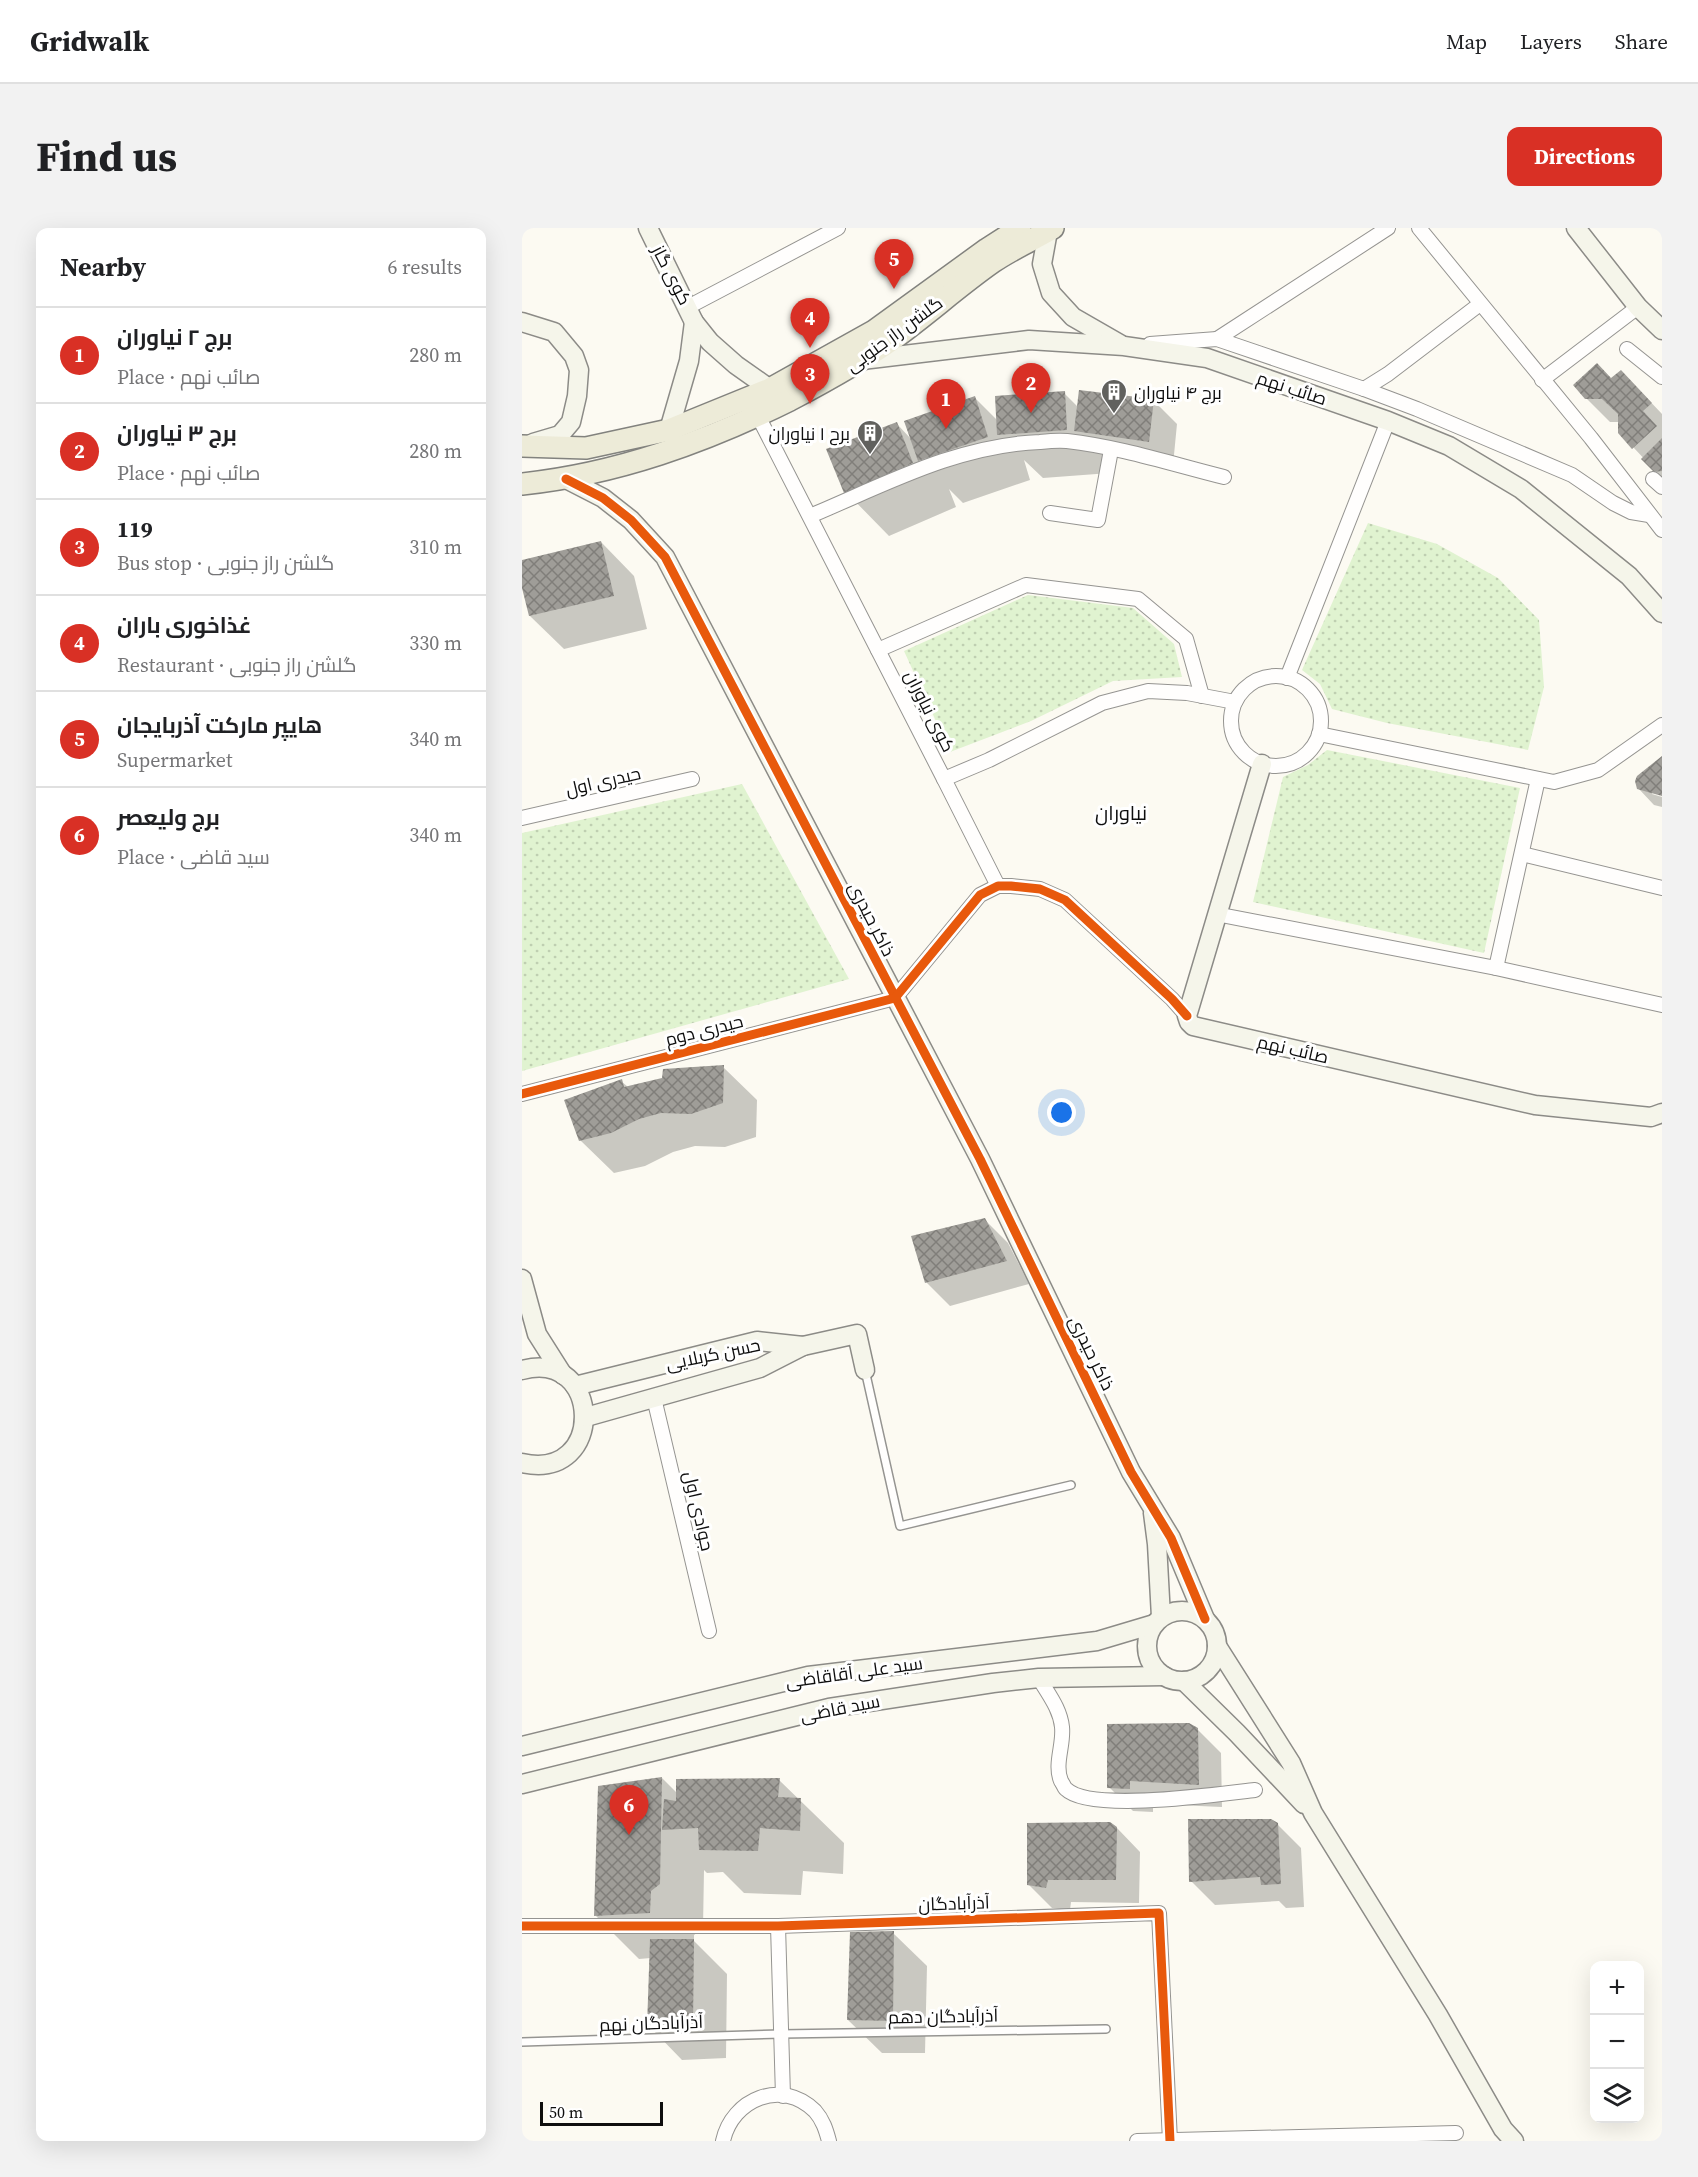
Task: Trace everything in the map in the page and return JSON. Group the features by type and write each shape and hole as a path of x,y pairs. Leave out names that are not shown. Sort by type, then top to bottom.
{"main road":[{"name":"گلشن راز جنوبی","path":"522,446 586,448 669,430 770,389 874,332 987,249 1020,228"},
{"name":"گلشن راز جنوبی","path":"522,484 566,479 660,455 758,416 820,385 860,361 896,337 950,293 996,260 1050,230"}],"street":[{"name":"کوی گاز","path":"648,228 691,314 710,342 736,366 770,389"},
{"path":"669,430 689,361 691,314 838,228"},
{"path":"1216,339 1388,228"},
{"path":"1419,228 1591,438 1662,530"},
{"path":"1576,228 1638,307 1662,330"},
{"path":"1050,230 1042,264 1051,292 1073,317 1124,346 1216,339 1364,389 1427,414 1562,471 1631,512 1649,515"},
{"path":"1364,389 1388,374 1480,304"},
{"path":"1542,380 1638,307"},
{"path":"522,322 554,332 574,356 579,370 572,422 560,435 522,446"},
{"name":"صائب نهم","path":"860,361 1029,340 1124,346 1207,358 1388,421 1449,446 1521,489 1629,576 1662,613"},
{"path":"1627,349 1662,377"},
{"name":"کوی نیاوران","path":"758,416 944,779 989,760 1102,703 1148,691 1202,696 1235,702"},
{"path":"1287,678 1388,421"},
{"path":"810,516 917,470 956,456 1024,442 1065,441 1224,477"},
{"path":"1050,513 1098,520 1111,450"},
{"name":"ذاکر حیدری","path":"566,479 603,498 631,520 665,557 894,998 981,1159 1131,1472 1171,1538 1205,1619"},
{"path":"878,650 1026,585 1138,599 1186,639 1202,696"},
{"path":"1271,676 1287,678 1301,684 1311,693 1318,706 1321,720 1319,734 1303,757 1290,764 1276,766 1262,764 1249,758 1238,746 1232,732 1231,717 1235,702 1244,689 1256,681 1271,676"},
{"path":"1319,734 1554,782 1598,770 1662,725"},
{"path":"1187,1016 1262,764"},
{"name":"حیدری اول","path":"522,818 692,779"},
{"path":"944,779 998,886"},
{"path":"1496,968 1538,779"},
{"path":"1522,854 1662,888"},
{"path":"894,998 980,895 998,886 1040,889 1065,900 1172,999 1187,1016"},
{"path":"1216,914 1496,968 1662,1005"},
{"name":"حیدری دوم","path":"522,1094 894,998"},
{"name":"صائب نهم","path":"1187,1016 1193,1026 1535,1105 1651,1117 1662,1113"},
{"path":"522,1279 537,1334 583,1401 586,1417 583,1432 575,1446 564,1457 550,1464 534,1465 522,1462"},
{"path":"803,1346 857,1334 865,1370"},
{"name":"حسن کربلایی","path":"569,1381 757,1341 803,1346"},
{"name":"حسن کربلایی","path":"586,1417 760,1368 803,1346"},
{"path":"522,1370 548,1369 569,1381"},
{"name":"جوادی اول","path":"654,1398 709,1631"},
{"path":"1152,1508 1157,1544 1158,1620 1147,1641 1147,1651 1156,1669 1164,1676 1184,1681 1203,1673 1215,1656 1217,1646"},
{"path":"1158,1620 1179,1611 1188,1611 1205,1619 1215,1636 1217,1646 1291,1763 1313,1814 1438,2015 1505,2137"},
{"name":"سید علی آقاقاضی","path":"522,1746 808,1676 1097,1641 1158,1620"},
{"path":"1037,1648 1039,1678 1059,1711 1063,1728 1059,1764 1060,1778 1065,1789 1076,1795 1123,1801 1160,1800 1255,1790"},
{"name":"سید قاضی","path":"522,1784 829,1708 1039,1678 1164,1676"},
{"path":"1184,1681 1238,1733 1313,1814"},
{"name":"آذرآبادگان","path":"522,1926 778,1926 1159,1913 1170,2141"},
{"path":"778,1926 783,2096"},
{"path":"723,2141 726,2128 735,2114 749,2102 766,2096 783,2096 800,2101 814,2111 825,2126 829,2141"},
{"path":"1137,2141 1456,2133"}],"lane":[{"path":"865,1370 900,1526 1071,1485"},
{"name":"آذرآبادگان دهم","path":"781,2034 1106,2028"},
{"name":"آذرآبادگان نهم","path":"522,2042 781,2034"}],"green space":[{"path":"1368,523 1437,544 1498,578 1539,620 1544,687 1528,750 1387,723 1332,709 1320,684 1302,670"},
{"path":"1028,595 1133,608 1174,644 1182,677 1113,681 1031,721 950,752 904,651"},
{"path":"1327,750 1520,788 1484,953 1253,902 1283,777 1308,765"},
{"path":"742,784 849,979 522,1071 522,833"}],"building":[{"path":"1597,363 1611,378 1621,370 1652,403 1643,411 1657,426 1632,449 1618,433 1618,414 1602,399 1585,399 1573,385"},
{"name":"برج ۴ نیاوران","path":"1079,390 1154,399 1149,442 1074,431"},
{"path":"1065,391 1067,430 997,435 995,396"},
{"path":"975,396 988,437 918,461 904,421"},
{"name":"برح ۱ نیاوران","path":"897,422 913,463 844,493 826,449"},
{"path":"1662,438 1662,471 1654,472 1641,459"},
{"path":"601,541 614,596 529,616 522,588 522,560"},
{"path":"1662,756 1662,796 1637,789 1635,781 1637,776"},
{"path":"724,1065 723,1103 691,1114 661,1113 639,1119 611,1133 579,1141 564,1100 622,1079 624,1087 662,1078 663,1069"},
{"path":"985,1218 1007,1261 925,1283 911,1236"},
{"path":"1189,1723 1198,1728 1199,1785 1130,1781 1130,1789 1107,1788 1107,1724"},
{"path":"662,1777 660,1884 651,1891 650,1913 594,1916 598,1786"},
{"path":"780,1778 778,1797 801,1798 800,1831 760,1828 758,1851 699,1850 698,1828 662,1830 664,1799 676,1801 676,1779"},
{"path":"1188,1819 1271,1819 1278,1823 1281,1884 1261,1885 1260,1877 1189,1882"},
{"path":"1110,1822 1117,1827 1116,1880 1048,1880 1046,1888 1027,1885 1027,1823"},
{"path":"894,1931 893,2021 847,2020 850,1932"},
{"path":"650,1939 694,1939 693,2025 647,2027"}],"cycle path":[{"path":"566,479 603,498 631,520 665,557 980,1159 1131,1472 1171,1538 1205,1619"},
{"path":"522,1094 895,998 980,895 998,886 1040,889 1065,900 1172,999 1187,1016"},
{"path":"522,1926 778,1926 1159,1913 1170,2141"}],"place":[{"name":"هایپر مارکت آذربایجان","path":"894,289"},
{"name":"غذاخوری باران","path":"810,348"},
{"name":"119","path":"810,404"},
{"name":"برج ۳ نیاوران","path":"1031,413"},
{"name":"برج ۴ نیاوران","path":"1114,415"},
{"name":"برج ۲ نیاوران","path":"946,429"},
{"name":"برح ۱ نیاوران","path":"870,456"},
{"name":"برج ولیعصر","path":"629,1835"}],"district":[{"name":"نیاوران","path":"1121,813"}]}
